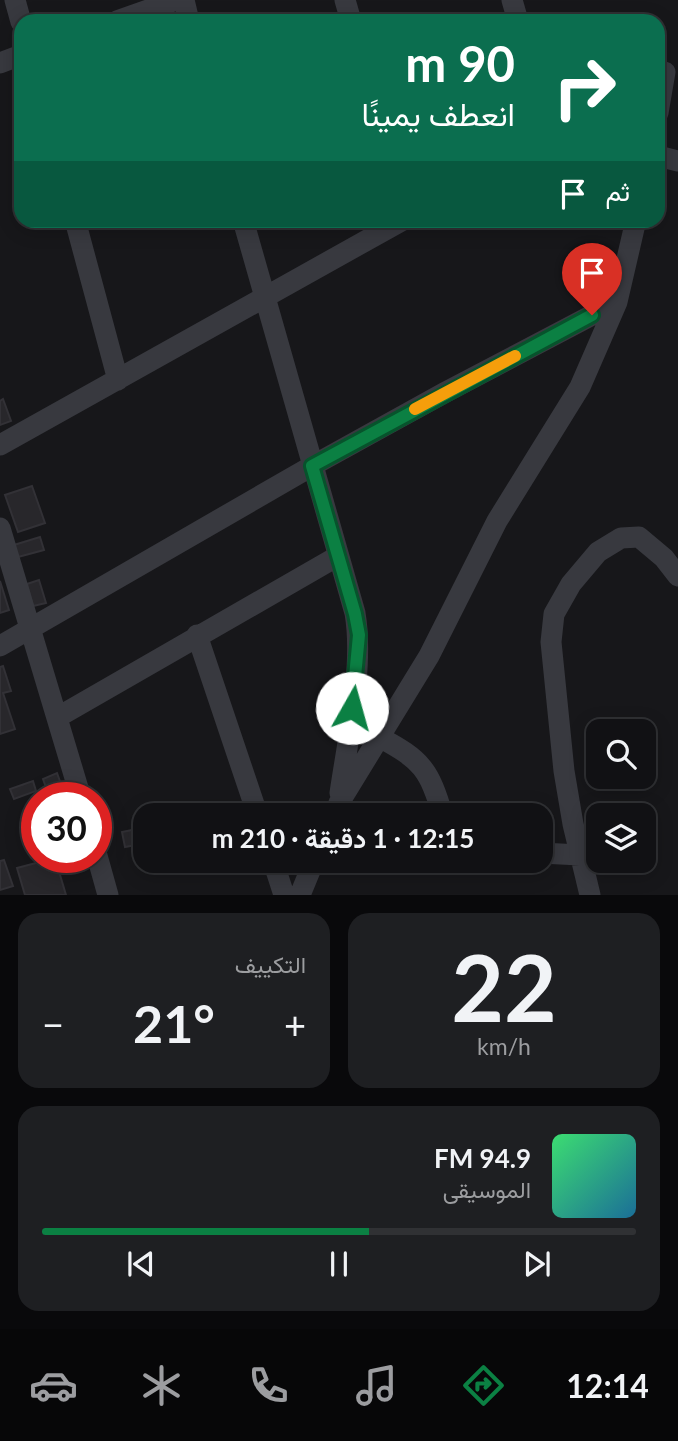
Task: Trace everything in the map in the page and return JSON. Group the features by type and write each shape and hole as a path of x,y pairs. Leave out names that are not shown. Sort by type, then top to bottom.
{"street":[{"path":"137,14 176,0"},
{"path":"77,228 118,380"},
{"path":"245,228 359,635 337,803"},
{"path":"0,445 388,228"},
{"path":"340,803 429,656 497,521 580,387 617,302 634,228"},
{"path":"0,646 312,466 617,302"},
{"path":"0,528 76,782"},
{"path":"590,895 564,771 551,642 554,614 571,584 598,552 621,538 639,537 664,558 678,576"},
{"path":"58,717 338,556"},
{"path":"197,635 254,803"},
{"path":"379,737 419,762 433,781 439,803"},
{"path":"553,854 580,855"},
{"path":"102,873 108,895"},
{"path":"277,873 284,895"},
{"path":"300,895 309,873"}],"building":[{"path":"3,399 11,421 0,425 0,401"},
{"path":"32,486 45,523 18,532 5,495"},
{"path":"40,537 44,550 18,557 14,545"},
{"path":"39,580 46,603 33,606 27,584"},
{"path":"0,581 9,610 0,613"},
{"path":"3,666 11,691 3,693 15,729 0,734 0,667"},
{"path":"57,773 60,782 44,782 43,779"},
{"path":"21,785 21,796 14,799 10,789"},
{"path":"133,830 133,846 125,847 122,832"},
{"path":"4,860 13,886 0,890 0,861"},
{"path":"21,867 21,873 59,873 66,895 25,895 17,868"}],"slow traffic":[{"path":"415,409 515,356"}],"route":[{"path":"352,708 359,635 312,466 592,315"}]}
